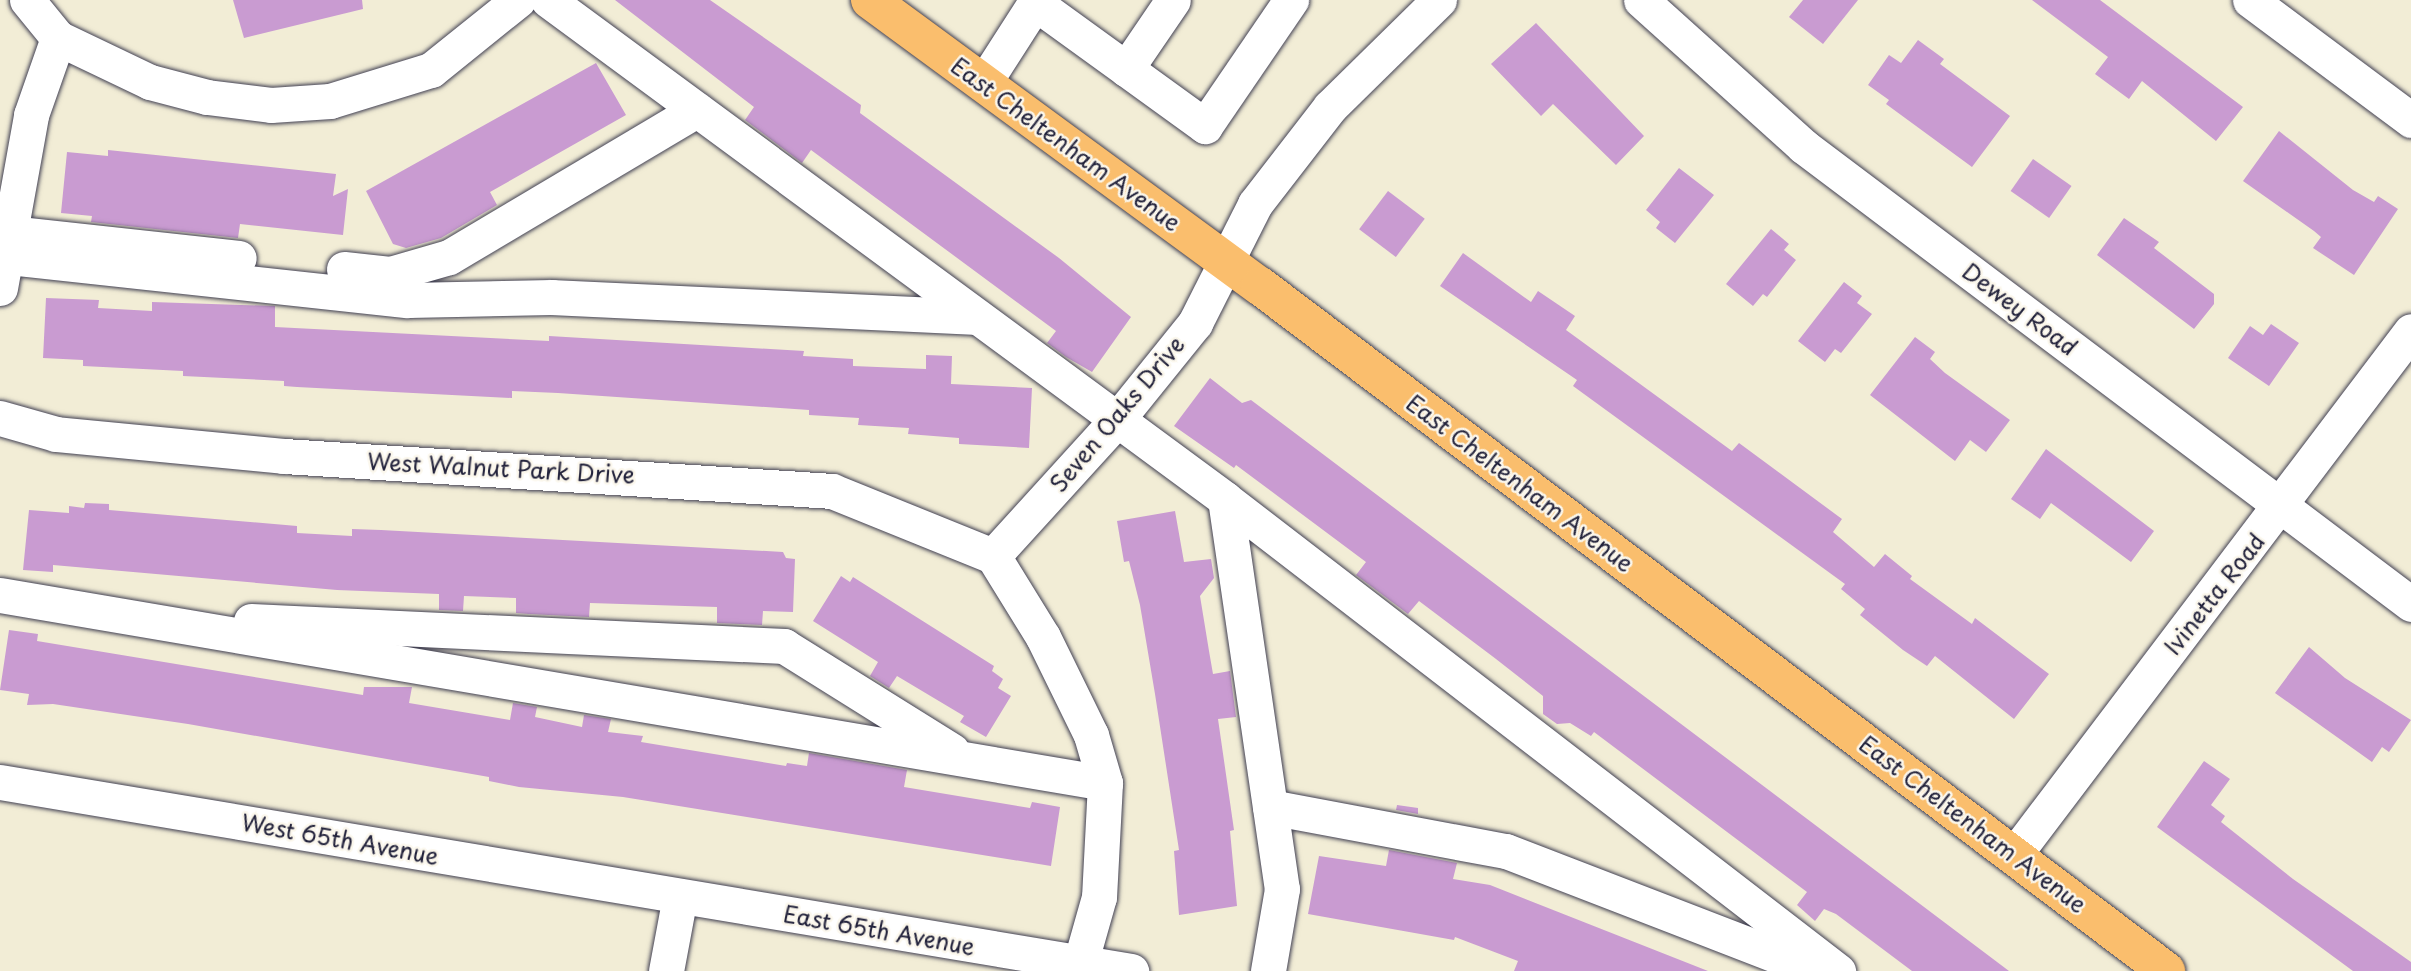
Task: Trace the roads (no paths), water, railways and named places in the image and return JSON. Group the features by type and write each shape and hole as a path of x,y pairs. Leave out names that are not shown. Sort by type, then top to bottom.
{"highway":[{"name":"East Cheltenham Avenue","path":"870,0 1226,261 2166,971"}],"street":[{"path":"27,0 58,38 150,82 208,97 271,105 330,101 431,70 519,0"},
{"path":"548,0 1224,499 1838,971"},
{"path":"1126,69 1173,0"},
{"path":"983,84 1051,6 1126,69 1205,126 1291,0"},
{"name":"Seven Oaks Drive","path":"993,556 1116,421 1195,323 1255,204 1330,107 1439,0"},
{"name":"Dewey Road","path":"1641,0 1804,146 2411,604"},
{"path":"2250,0 2411,120"},
{"path":"4,259 30,114 58,38"},
{"path":"4,259 390,274 449,257 697,110"},
{"path":"4,259 408,300 552,297 977,317"},
{"name":"Ivinetta Road","path":"2014,855 2282,507 2411,331"},
{"name":"West Walnut Park Drive","path":"0,418 56,434 284,456 832,491 993,556"},
{"path":"1224,499 1282,889 1268,971"},
{"path":"993,556 1043,637 1091,735 1105,783 1099,897 1079,968"},
{"path":"0,595 1105,783"},
{"path":"112,615 784,646 967,760"},
{"name":"West 65th Avenue","path":"0,782 680,896"},
{"path":"1270,807 1506,851 1804,966 1838,971"},
{"path":"666,971 680,896"},
{"name":"East 65th Avenue","path":"680,896 1079,968 1131,971"}]}
